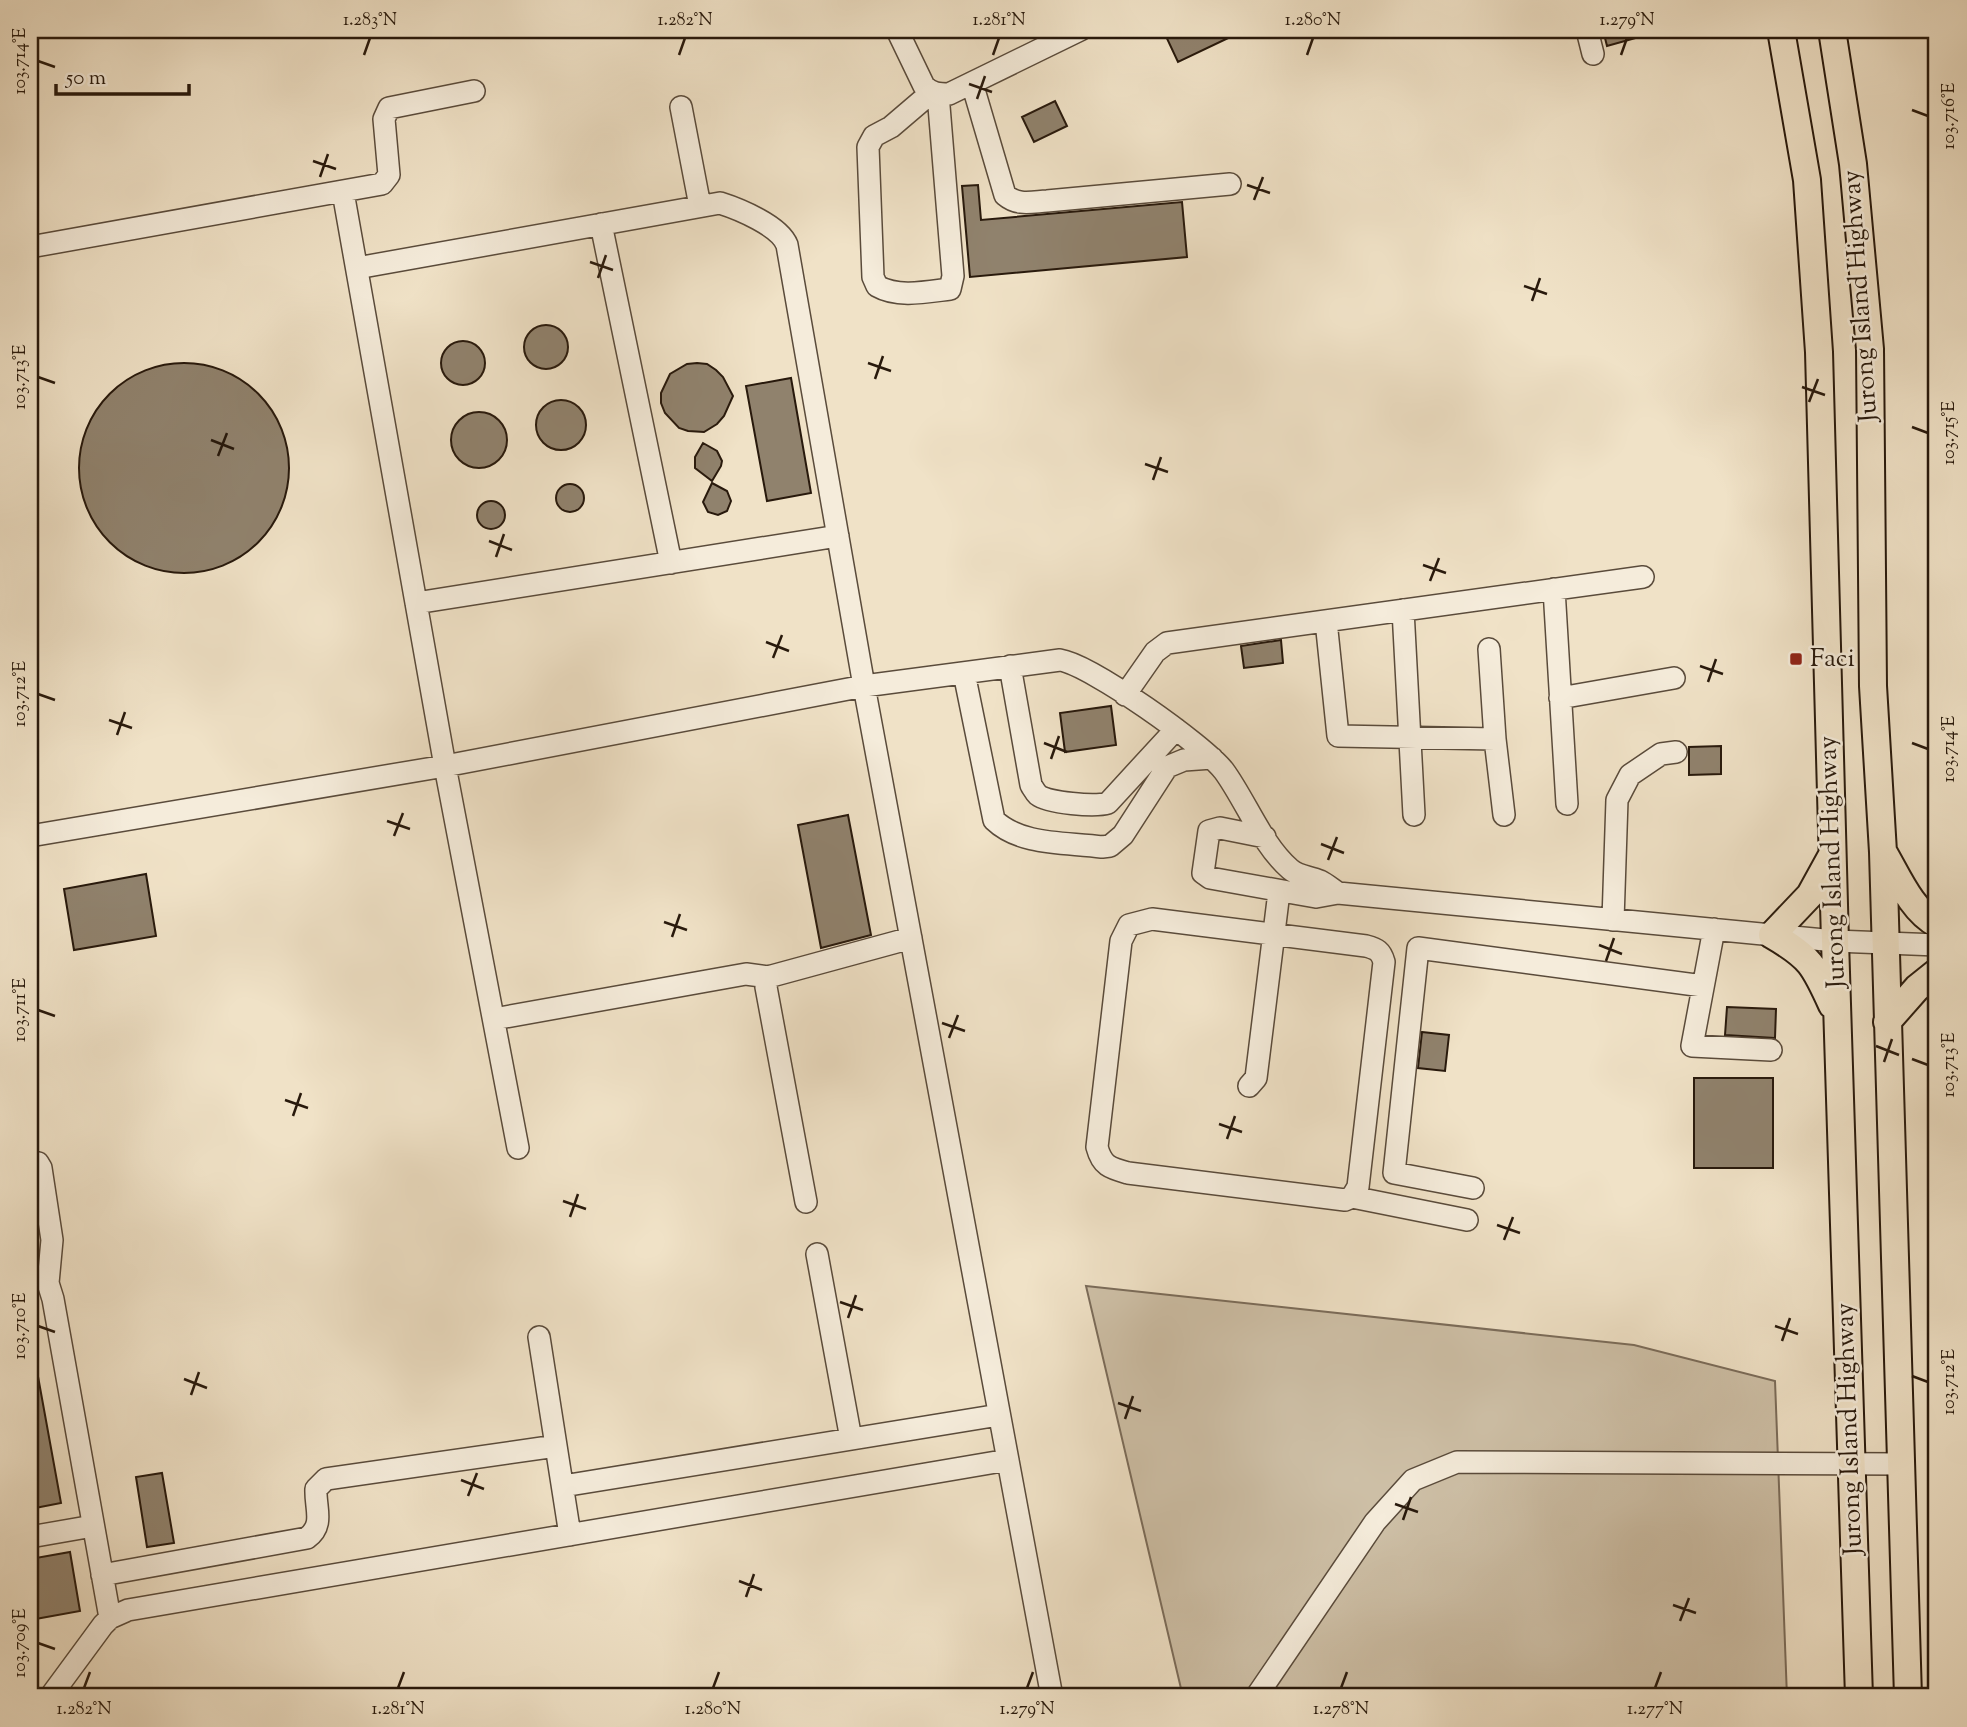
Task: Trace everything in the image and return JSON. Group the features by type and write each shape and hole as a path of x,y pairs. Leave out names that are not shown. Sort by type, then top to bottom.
{"main road":[{"name":"Jurong Island Highway","path":"1781,30 1807,180 1819,352 1859,1697"},
{"name":"Jurong Island Highway","path":"1832,30 1853,163 1870,349 1873,686 1883,852 1908,1697"},
{"path":"1883,852 1917,907 1937,924"},
{"path":"1832,853 1810,895 1772,935 1809,960 1837,1017"},
{"path":"1887,1022 1917,988 1937,972"}],"street":[{"path":"897,30 924,86 935,93 949,94 1080,30"},
{"path":"1587,30 1593,54"},
{"path":"972,83 1005,195 1012,201 1047,201 1230,184"},
{"path":"30,247 382,184 387,179 384,119 389,108 474,91"},
{"path":"935,93 953,276 950,289 888,292 877,286 873,277 868,147 874,136 891,127 935,93"},
{"path":"681,107 700,206"},
{"path":"343,192 445,766 518,1148"},
{"path":"357,268 700,206 725,205 776,229 784,237 864,686 1052,1697"},
{"path":"601,224 671,563"},
{"path":"416,603 838,537"},
{"path":"1125,695 1155,652 1167,643 1643,577"},
{"path":"1554,589 1567,804"},
{"path":"1403,610 1414,815"},
{"path":"1326,621 1338,736 1495,739"},
{"path":"1489,649 1495,739 1504,815"},
{"path":"30,836 445,766 864,686 1060,660 1081,666 1176,729 1212,758 1237,790 1265,837 1291,870 1319,881 1338,893"},
{"path":"1010,666 1031,785 1038,795 1048,800 1099,806 1108,803 1176,729"},
{"path":"964,673 994,820 1002,828 1021,836 1110,846 1123,835 1167,767 1184,760 1212,758"},
{"path":"1560,698 1674,678"},
{"path":"1613,920 1617,800 1630,775 1661,754 1676,752"},
{"path":"1265,837 1220,828 1209,831 1203,873 1210,878 1316,897 1338,893 1835,941 1937,945"},
{"path":"1249,1086 1256,1078 1279,892"},
{"path":"1352,1197 1358,1187 1384,962 1382,953 1376,948 1366,946 1152,919 1129,925 1121,941 1097,1147 1100,1159 1111,1168 1128,1173 1345,1200 1352,1197 1467,1220"},
{"path":"1714,929 1692,1046 1771,1049"},
{"path":"494,1019 746,974 768,977 911,939"},
{"path":"1472,1188 1394,1173 1418,948 1703,986"},
{"path":"768,977 766,987 806,1202"},
{"path":"30,1162 38,1163 41,1168 52,1240 39,1281 53,1299 110,1618"},
{"path":"817,1254 850,1439"},
{"path":"539,1337 570,1535"},
{"path":"563,1486 999,1415"},
{"path":"102,1575 307,1538 314,1534 319,1520 316,1489 326,1479 556,1446"},
{"path":"50,1697 110,1618 128,1610 1007,1460"},
{"path":"1256,1697 1375,1522 1413,1480 1457,1462 1903,1464"},
{"path":"30,1537 93,1526"}],"shaded area":[{"path":"1086,1286 1634,1345 1775,1381 1787,1697 1183,1697"}],"building":[{"path":"1163,30 1245,30 1178,62"},
{"path":"1603,30 1650,30 1650,34 1607,46"},
{"path":"1055,101 1067,126 1034,142 1022,117"},
{"path":"978,185 981,220 1182,202 1187,257 970,277 962,186"},
{"path":"546,325 562,331 568,347 562,363 546,369 530,363 524,347 530,331"},
{"path":"463,341 479,347 485,363 479,379 463,385 447,379 441,363 447,347"},
{"path":"184,363 224,371 258,394 281,428 289,468 281,508 258,542 224,565 184,573 144,565 110,542 87,508 79,468 87,428 110,394 144,371"},
{"path":"687,364 707,364 716,370 733,396 724,416 704,432 679,428 665,413 661,403 661,393 670,374"},
{"path":"791,378 811,493 767,501 746,386"},
{"path":"561,400 579,407 586,425 579,443 561,450 543,443 536,425 543,407"},
{"path":"473,412 485,412 495,416 503,424 507,440 503,456 495,464 485,468 473,468 463,464 455,456 451,446 451,434 455,424 463,416"},
{"path":"703,443 717,451 722,461 712,481 695,468 695,457"},
{"path":"712,483 727,491 731,501 727,511 718,515 708,512 703,502"},
{"path":"570,484 580,488 584,498 580,508 570,512 560,508 556,498 560,488"},
{"path":"491,501 501,505 505,515 501,525 491,529 481,525 477,515 481,505"},
{"path":"1281,640 1283,663 1244,668 1241,646"},
{"path":"1111,706 1116,745 1065,752 1060,713"},
{"path":"1721,746 1721,774 1689,775 1689,747"},
{"path":"848,815 871,935 821,948 798,825"},
{"path":"146,874 156,936 74,950 64,889"},
{"path":"1727,1007 1776,1009 1775,1038 1725,1035"},
{"path":"1422,1032 1449,1035 1445,1071 1418,1068"},
{"path":"1694,1078 1773,1078 1773,1168 1694,1168"},
{"path":"37,1371 61,1503 30,1509 30,1372"},
{"path":"162,1473 174,1543 147,1547 136,1477"},
{"path":"70,1552 80,1611 30,1620 30,1559"}],"place":[{"name":"Faci","path":"1796,659"}]}
